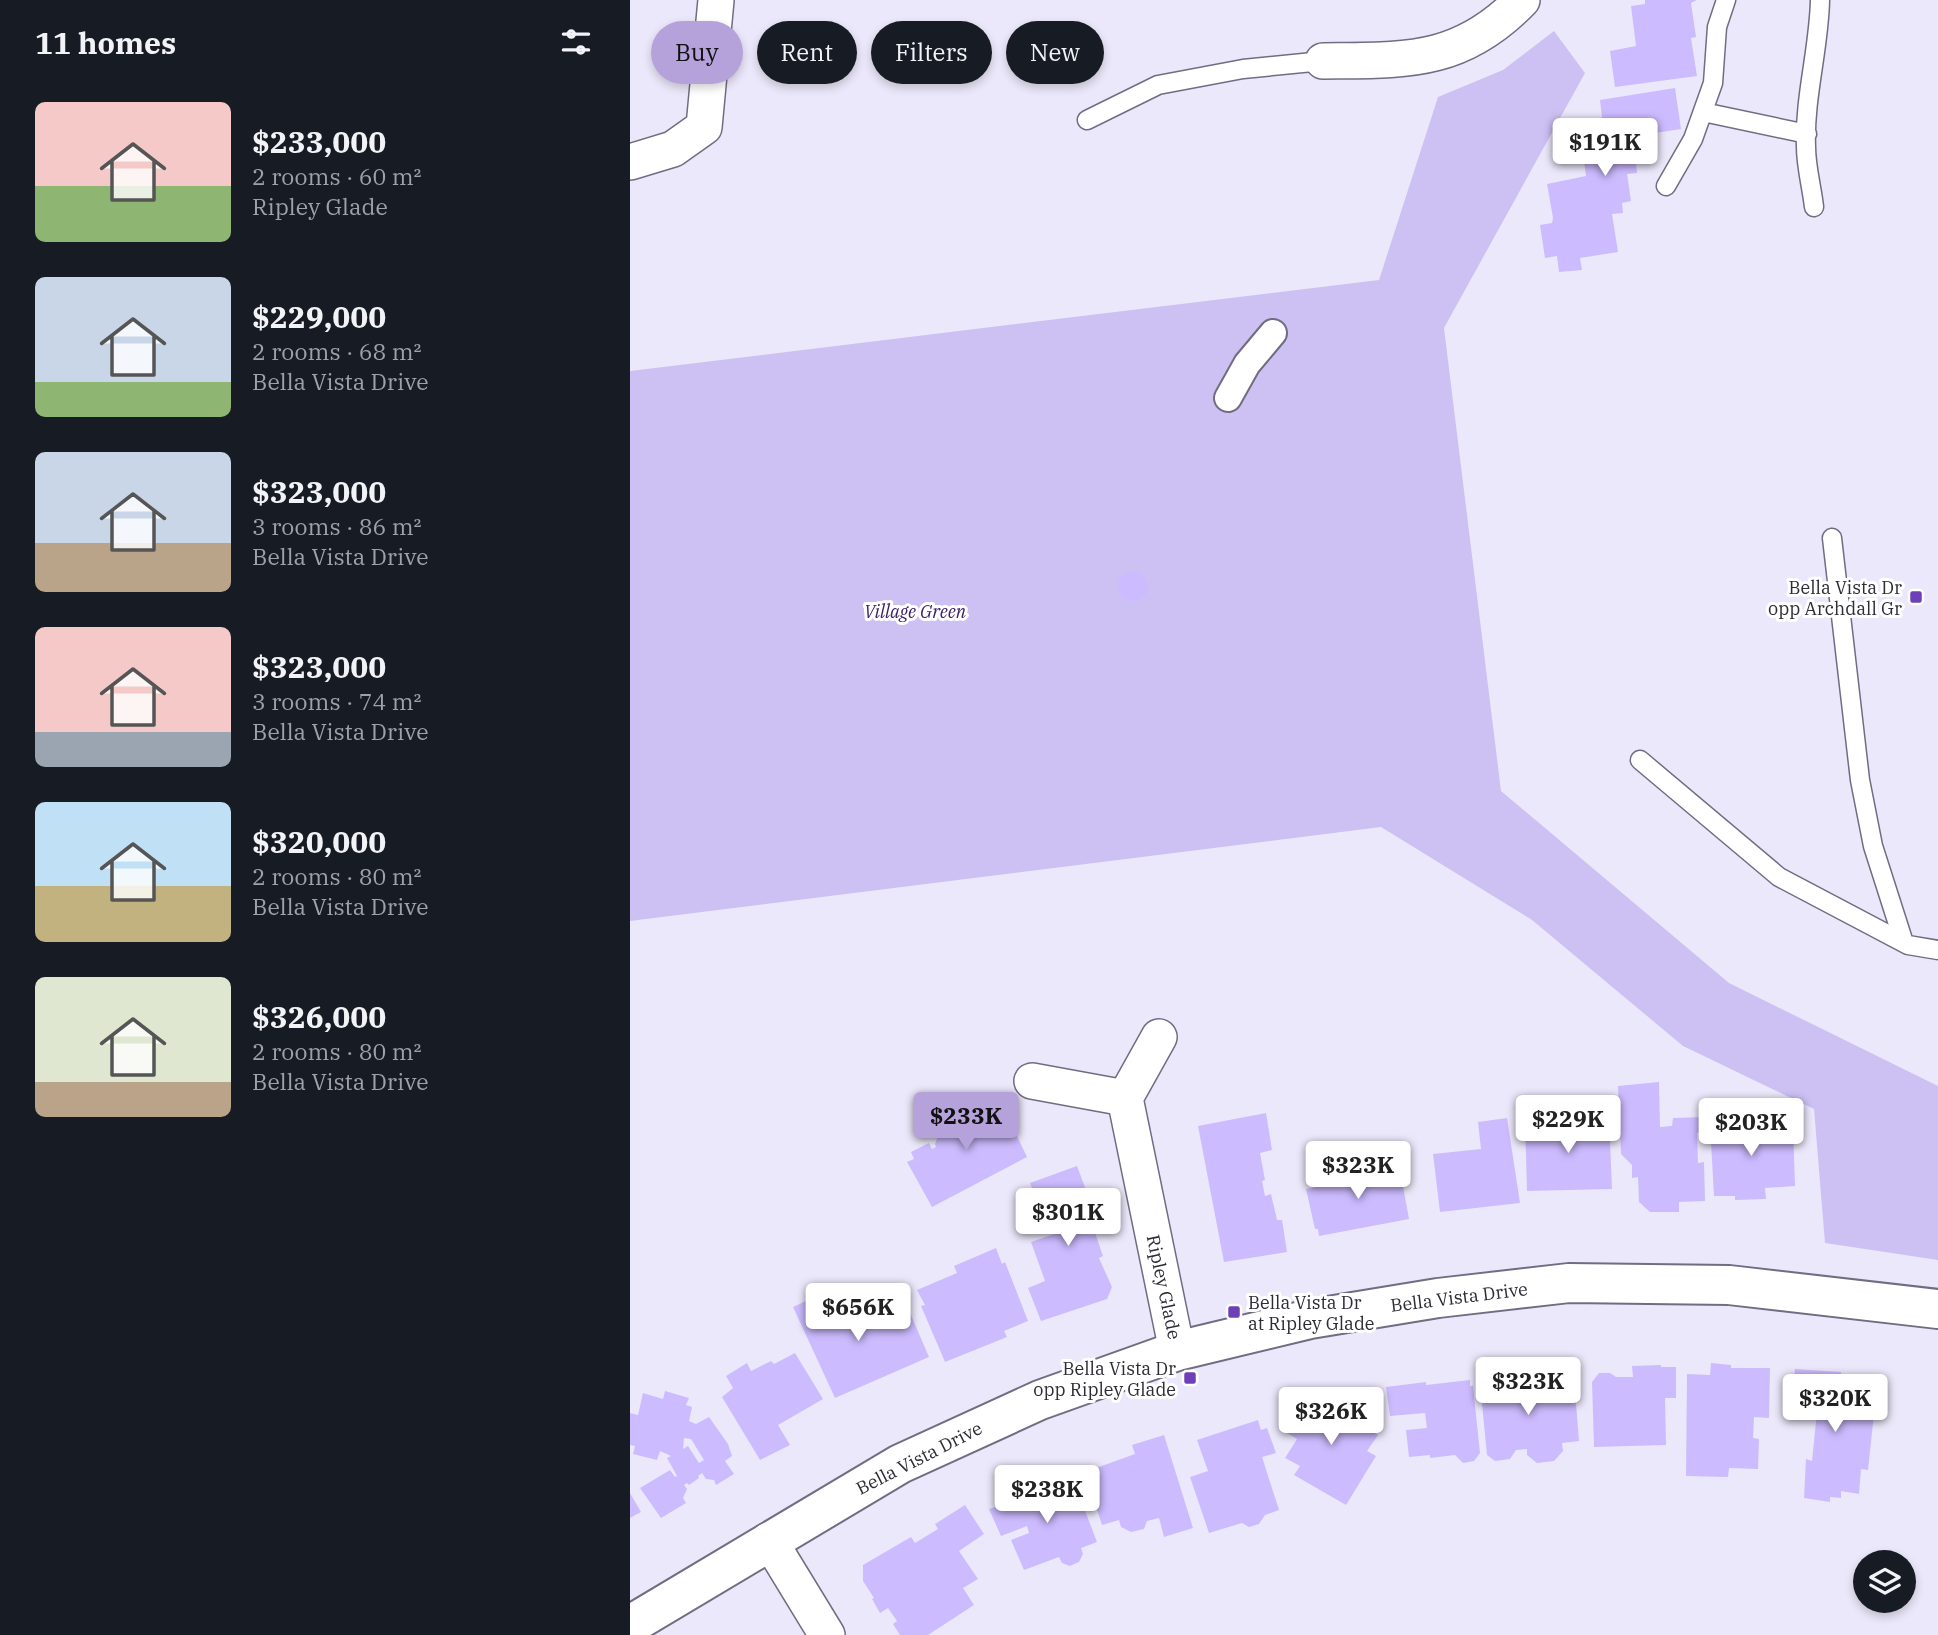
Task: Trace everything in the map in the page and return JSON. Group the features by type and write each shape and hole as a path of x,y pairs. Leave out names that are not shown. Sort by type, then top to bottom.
{"street":[{"path":"630,162 673,149 704,127 716,0"},
{"path":"1323,61 1427,57 1463,44 1507,16 1522,0"},
{"path":"1228,398 1247,364 1273,333"},
{"path":"1032,1081 1125,1098 1159,1037"},
{"name":"Ripley Glade","path":"1125,1098 1177,1351"},
{"name":"Bella Vista Drive","path":"630,1625 900,1464 1040,1400 1177,1351 1310,1319 1438,1298 1569,1283 1729,1285 1938,1309"},
{"path":"769,1540 828,1635"}],"lane":[{"path":"1666,186 1693,139 1713,83 1717,27 1726,0"},
{"path":"1814,207 1806,148 1810,92 1820,29 1820,0"},
{"path":"1087,120 1158,85 1243,69 1323,61"},
{"path":"1703,112 1807,134"},
{"path":"1832,538 1860,780 1874,846 1904,943"},
{"path":"1640,760 1779,877 1904,943 1938,950"}],"green space":[{"name":"Village Green","path":"1554,31 1585,73 1444,328 1501,791 1729,983 1938,1086 1938,1260 1825,1243 1814,1109 1683,1046 1532,920 1381,827 630,921 630,371 1379,280 1438,97 1503,70"}],"building":[{"path":"1645,0 1697,0 1691,3 1696,37 1691,38 1697,76 1615,87 1610,51 1636,46 1631,6 1645,4"},
{"path":"1675,88 1681,129 1642,135 1646,162 1636,163 1637,173 1627,174 1631,201 1622,203 1623,213 1612,214 1618,252 1580,258 1582,270 1559,272 1557,256 1545,258 1540,225 1552,223 1553,218 1547,184 1586,176 1581,138 1618,133 1604,134 1600,100"},
{"path":"1133,571 1144,575 1148,586 1144,597 1133,601 1122,597 1118,586 1122,575"},
{"path":"1659,1082 1660,1127 1672,1126 1673,1118 1704,1117 1705,1132 1697,1133 1698,1163 1704,1162 1705,1201 1679,1202 1679,1212 1650,1212 1639,1202 1638,1177 1632,1178 1632,1165 1621,1154 1618,1086"},
{"path":"981,1093 993,1119 1006,1113 1027,1157 932,1207 907,1162 914,1159 911,1152 929,1143 932,1149 936,1147 938,1136 946,1131 952,1133 955,1138 945,1113"},
{"path":"1266,1113 1272,1150 1260,1153 1265,1180 1262,1181 1265,1196 1271,1194 1277,1220 1282,1220 1287,1252 1224,1262 1198,1126"},
{"path":"1727,1114 1736,1123 1761,1122 1761,1126 1793,1125 1795,1186 1765,1188 1766,1199 1735,1200 1735,1196 1714,1196 1710,1124 1716,1115"},
{"path":"1609,1117 1612,1189 1527,1191 1525,1121"},
{"path":"1507,1118 1520,1203 1440,1212 1433,1154 1481,1149 1478,1122"},
{"path":"1377,1163 1379,1174 1400,1170 1409,1219 1319,1236 1306,1189 1345,1181 1342,1169"},
{"path":"1077,1166 1098,1222 1092,1224 1103,1256 1099,1258 1112,1287 1107,1299 1041,1321 1028,1288 1045,1281 1031,1242 1057,1233 1054,1224 1047,1226 1030,1183"},
{"path":"996,1248 1002,1264 1005,1262 1028,1321 1004,1331 1007,1337 945,1362 917,1290 957,1273 954,1266"},
{"path":"825,1292 831,1307 848,1299 857,1320 868,1311 874,1314 877,1321 908,1308 929,1357 835,1398 793,1307"},
{"path":"795,1353 823,1399 778,1425 790,1445 760,1460 722,1397 733,1388 726,1376 747,1363 751,1371 771,1361 774,1364"},
{"path":"1711,1363 1731,1365 1731,1368 1770,1368 1769,1418 1754,1417 1753,1438 1759,1439 1758,1469 1729,1468 1728,1477 1686,1476 1687,1374 1710,1375"},
{"path":"1632,1366 1676,1367 1676,1398 1665,1398 1666,1445 1594,1447 1592,1382 1599,1373 1633,1377"},
{"path":"1795,1369 1841,1372 1840,1392 1876,1395 1868,1470 1861,1469 1859,1494 1841,1491 1841,1498 1830,1497 1830,1502 1804,1498 1806,1459 1812,1461 1818,1402 1792,1400"},
{"path":"1499,1372 1510,1380 1523,1379 1524,1385 1574,1379 1579,1441 1562,1443 1563,1451 1554,1461 1537,1463 1527,1455 1527,1449 1516,1450 1510,1459 1495,1461 1487,1455 1480,1383 1488,1373"},
{"path":"1470,1380 1470,1386 1473,1386 1480,1453 1474,1461 1463,1463 1455,1455 1409,1457 1406,1430 1427,1428 1425,1413 1390,1416 1386,1387"},
{"path":"665,1391 689,1398 686,1405 692,1407 689,1421 696,1424 709,1417 728,1444 732,1456 725,1461 734,1474 716,1485 714,1480 706,1479 702,1473 689,1485 684,1485 687,1489 683,1498 686,1503 661,1518 640,1488 670,1470 677,1476 667,1458 671,1456 660,1451 657,1460 633,1454 635,1446 630,1445 630,1413 638,1415 643,1393 663,1399","holes":["684,1438 691,1439 704,1460 699,1463 688,1446 683,1449"]},
{"path":"1348,1392 1368,1404 1357,1421 1378,1435 1367,1451 1376,1456 1346,1505 1294,1475 1300,1466 1285,1458 1297,1439 1278,1427 1290,1407 1310,1418 1319,1404 1334,1413"},
{"path":"1258,1420 1261,1430 1267,1428 1276,1453 1262,1457 1279,1510 1265,1515 1259,1524 1249,1527 1242,1523 1209,1533 1190,1477 1208,1471 1197,1440"},
{"path":"1164,1435 1193,1528 1164,1537 1159,1518 1147,1521 1144,1529 1131,1532 1121,1527 1119,1520 1102,1525 1085,1472 1135,1454 1132,1445"},
{"path":"1073,1479 1097,1542 1081,1548 1083,1554 1079,1562 1070,1566 1062,1563 1059,1557 1024,1570 1011,1540 1029,1533 1027,1526 1001,1536 989,1509 1037,1493 1035,1487 1051,1481 1053,1487"},
{"path":"630,1493 641,1512 630,1518"},
{"path":"965,1505 984,1534 959,1551 978,1579 963,1588 974,1605 928,1635 900,1635 893,1624 897,1621 888,1608 880,1613 872,1599 874,1598 863,1581 863,1565 911,1537 915,1543 938,1529 935,1524"}],"place":[{"name":"Bella Vista Dr opp Archdall Gr","path":"1916,597"},
{"name":"Bella Vista Dr at Ripley Glade","path":"1234,1312"},
{"name":"Bella Vista Dr opp Ripley Glade","path":"1190,1378"}]}
